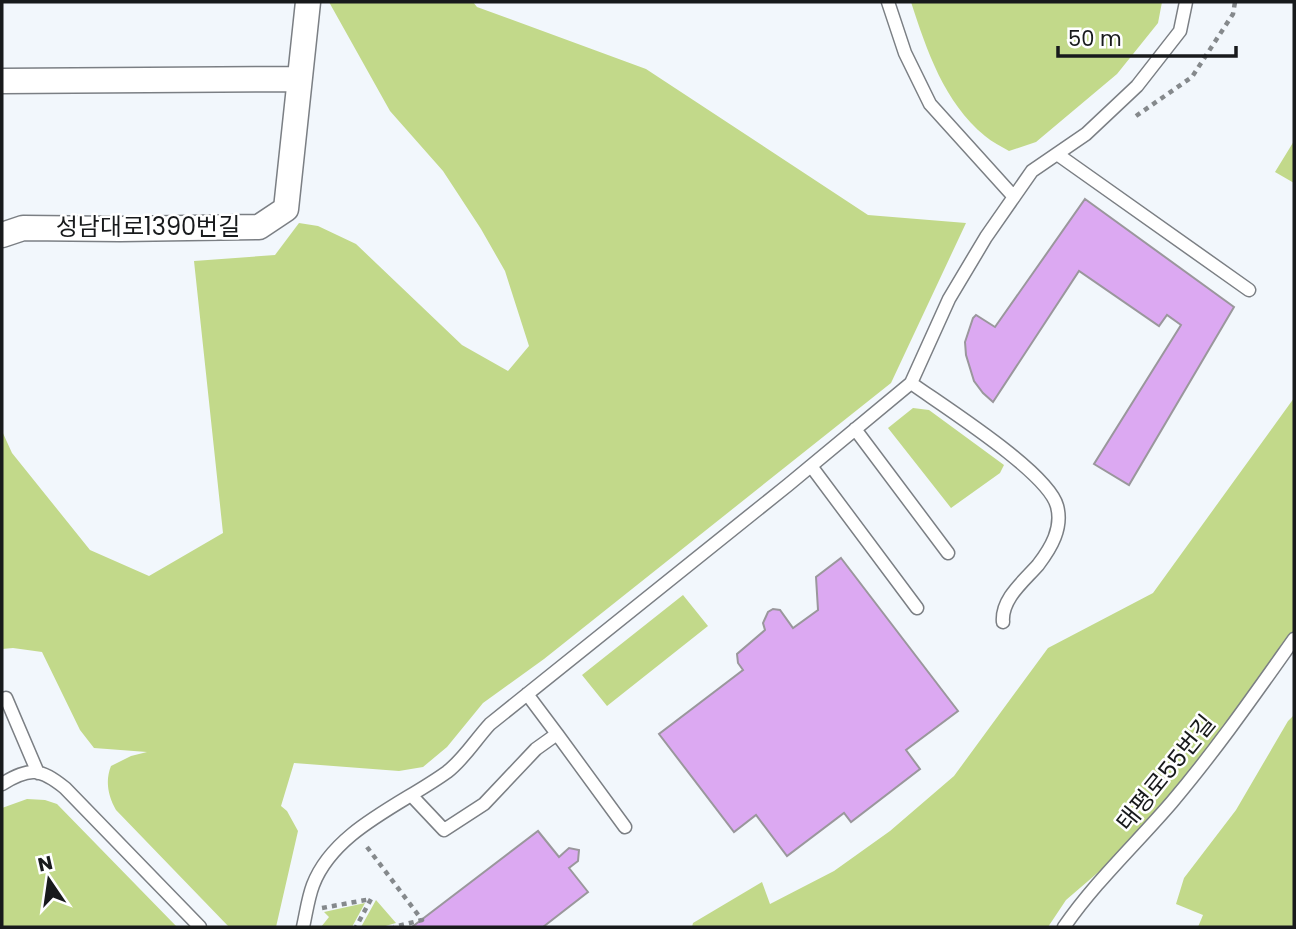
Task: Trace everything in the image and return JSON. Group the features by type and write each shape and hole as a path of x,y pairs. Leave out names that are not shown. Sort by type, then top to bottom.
{"street":[{"name":"성남대로1390번길","path":"2,235 23,228 259,227 286,209 308,2"},
{"path":"2,81 298,79"}],"lane":[{"path":"888,2 905,53 930,104 1014,197"},
{"path":"303,927 313,884 329,858 376,816 448,771 490,724 911,383 949,299 986,237 1032,171 1086,134 1137,86 1180,31 1186,2"},
{"path":"1057,154 1249,290"},
{"path":"911,383 1025,465 1049,490 1057,505 1059,520 1056,538 1045,556 1005,603 1003,622"},
{"path":"855,429 948,554"},
{"path":"811,466 918,608"},
{"name":"태평로55번길","path":"1064,927 1081,902 1136,844 1190,780 1294,639"},
{"path":"527,694 625,827"},
{"path":"6,698 38,773"},
{"path":"411,794 444,830 484,804 536,749 557,734"},
{"path":"2,784 29,772 47,774 65,788 200,927"}],"path":[{"path":"1136,116 1192,77 1233,14 1235,2"},
{"path":"367,847 422,920 394,927"},
{"path":"321,908 371,899 355,927"}],"green space":[{"path":"329,2 473,2 477,7 646,69 868,215 966,223 891,383 544,659 483,703 447,747 423,767 399,771 294,763 281,806 287,811 298,831 276,927 229,927 113,805 108,783 111,766 147,752 94,748 80,730 42,652 2,649 2,431 12,453 90,550 149,576 223,533 194,261 275,255 299,223 318,226 356,244 462,345 508,371 529,346 505,271 481,229 443,171 390,111"},
{"path":"911,2 1162,2 1158,23 1117,74 1036,142 1009,151 988,138 958,108 931,57"},
{"path":"1294,141 1294,183 1275,172"},
{"path":"1294,398 1294,637 1161,808 1123,851 1066,900 1048,927 692,927 693,923 762,882 770,904 834,871 890,831 954,776 1048,648 1153,593"},
{"path":"913,408 929,410 1004,465 1000,473 951,508 888,428"},
{"path":"683,595 708,626 607,706 582,675"},
{"path":"1294,715 1294,927 1198,927 1203,915 1176,904 1184,878 1236,810"},
{"path":"27,799 57,804 177,927 2,927 2,808"},
{"path":"376,900 396,923 382,927 361,927"},
{"path":"365,903 352,927 321,927 329,917 324,912"}],"building":[{"path":"1085,199 1234,307 1129,485 1094,464 1181,325 1167,315 1159,326 1079,271 993,402 974,381 966,355 965,342 973,318 976,315 995,327"},
{"path":"841,558 958,711 906,750 920,769 851,822 844,813 787,856 756,815 734,832 659,734 743,670 738,663 737,654 765,630 763,623 768,612 773,609 780,610 793,628 818,610 816,577"},
{"path":"538,831 559,857 569,848 579,850 578,861 569,868 588,892 543,927 412,927"}]}
